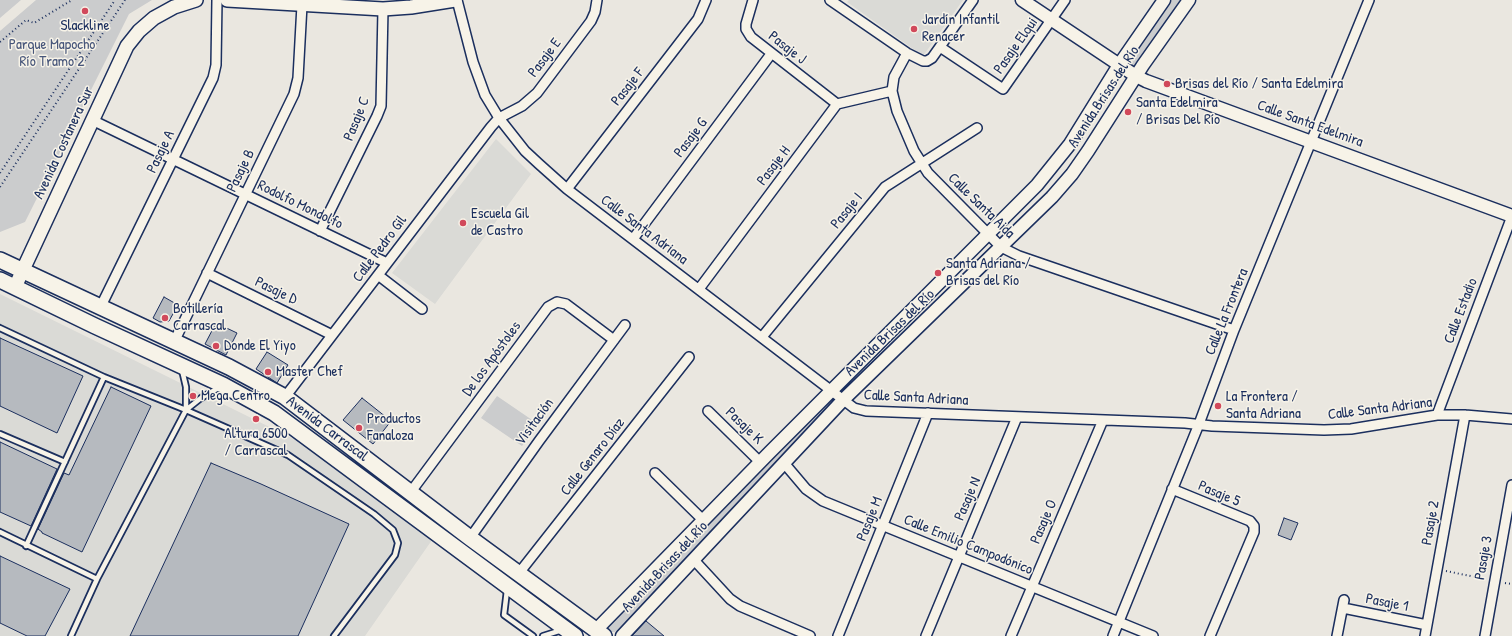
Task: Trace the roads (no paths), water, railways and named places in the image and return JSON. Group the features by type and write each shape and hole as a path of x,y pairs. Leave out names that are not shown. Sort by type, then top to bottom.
{"main road":[{"name":"Avenida Costanera Sur","path":"15,287 121,58 132,38 164,12 185,2 196,0"},
{"path":"227,0 383,9 411,7 456,0"},
{"name":"Avenida Carrascal","path":"0,260 229,367 285,396 410,493 600,633"},
{"name":"Avenida Carrascal","path":"0,280 223,386 274,414 570,633"}],"street":[{"name":"Pasaje A","path":"100,308 214,74 216,65 217,0"},
{"name":"Calle Santa Adriana","path":"456,0 473,62 485,95 499,118 525,151 567,189 854,408 860,410 1337,430 1436,415 1465,415 1512,419"},
{"name":"Pasaje E","path":"499,118 522,106 537,93 591,21 595,12 597,0"},
{"name":"Pasaje F","path":"567,189 698,19 706,0"},
{"name":"Pasaje J","path":"753,0 746,19 746,29 751,37 837,104"},
{"path":"830,0 907,53 923,61 927,61 932,58 973,0"},
{"name":"Calle Santa Edelmira","path":"1022,0 1119,65 1146,81 1512,216"},
{"name":"Pasaje Elqui","path":"940,47 1003,88 1065,0"},
{"name":"Avenida Brisas del Río","path":"600,633 703,520 1037,185 1070,144 1119,65 1164,0"},
{"name":"Avenida Brisas del Río","path":"622,636 843,400 1052,197 1072,174 1088,151 1136,76 1189,0"},
{"name":"Calle La Frontera","path":"1113,636 1199,424 1234,330 1369,0"},
{"name":"Pasaje B","path":"174,342 296,89 299,73 302,5"},
{"name":"Pasaje C","path":"320,231 377,116 380,106 383,9"},
{"name":"Calle Santa Aida","path":"907,53 894,77 892,92 897,111 914,151 921,164 936,182 1001,247 1019,256 1234,330"},
{"name":"Pasaje G","path":"633,239 771,54"},
{"path":"837,104 892,92"},
{"name":"Pasaje H","path":"699,289 837,104"},
{"name":"Calle Pedro Gil","path":"285,396 499,118"},
{"name":"Rodolfo Mondolfo","path":"92,120 387,263"},
{"name":"Pasaje I","path":"762,337 880,192 890,183 976,128"},
{"name":"Calle Estadio","path":"1436,415 1512,216"},
{"name":"Pasaje D","path":"207,273 332,335"},
{"path":"378,275 422,309"},
{"name":"De los Apóstoles","path":"410,493 548,307 557,302 566,304 614,340"},
{"name":"Visitación","path":"470,538 539,440 625,325"},
{"name":"Calle Genaro Díaz","path":"519,573 689,358"},
{"name":"Pasaje K","path":"708,411 760,462"},
{"name":"Pasaje M","path":"838,636 928,413"},
{"name":"Pasaje 2","path":"1425,636 1465,415"},
{"name":"Pasaje N","path":"926,636 1017,417"},
{"name":"Pasaje O","path":"1011,636 1103,420"},
{"name":"Calle Emilio Campodónico","path":"784,463 806,489 817,498 882,526 1153,636"},
{"path":"654,473 703,520"},
{"name":"Pasaje 3","path":"1484,636 1512,485"},
{"name":"Pasaje 5","path":"1172,489 1250,521 1254,526 1254,532 1210,636"},
{"path":"694,560 730,599 740,606 810,636"},
{"name":"Pasaje 1","path":"1338,636 1344,604 1427,625"}],"lane":[{"path":"0,328 104,377 186,410 288,455 374,514 393,530 398,543 395,555 334,636"},
{"path":"180,365 186,387 186,410"},
{"path":"26,546 104,377"},
{"path":"71,636 97,579 186,410 201,398 223,386"},
{"path":"0,434 65,462"},
{"path":"0,532 26,546 97,579"},
{"path":"507,586 504,615 533,636"},
{"path":"543,636 570,633"}],"place":[{"name":"Slackline","path":"85,11"},
{"name":"Jardín Infantil Renacer","path":"914,29"},
{"name":"Brisas del Río / Santa Edelmira","path":"1167,84"},
{"name":"Santa Edelmira / Brisas Del Río","path":"1128,112"},
{"name":"Escuela Gil de Castro","path":"463,223"},
{"name":"Santa Adriana / Brisas del Río","path":"938,273"},
{"name":"Botillería Carrascal","path":"165,318"},
{"name":"Donde El Yiyo","path":"216,346"},
{"name":"Master Chef","path":"268,372"},
{"name":"Mega Centro","path":"193,396"},
{"name":"La Frontera / Santa Adriana","path":"1218,406"},
{"name":"Altura 6500 / Carrascal","path":"256,419"},
{"name":"Productos Fanaloza","path":"359,428"}],"park label":[{"name":"Parque Mapocho Río Tramo 2","path":"52,54"}]}
